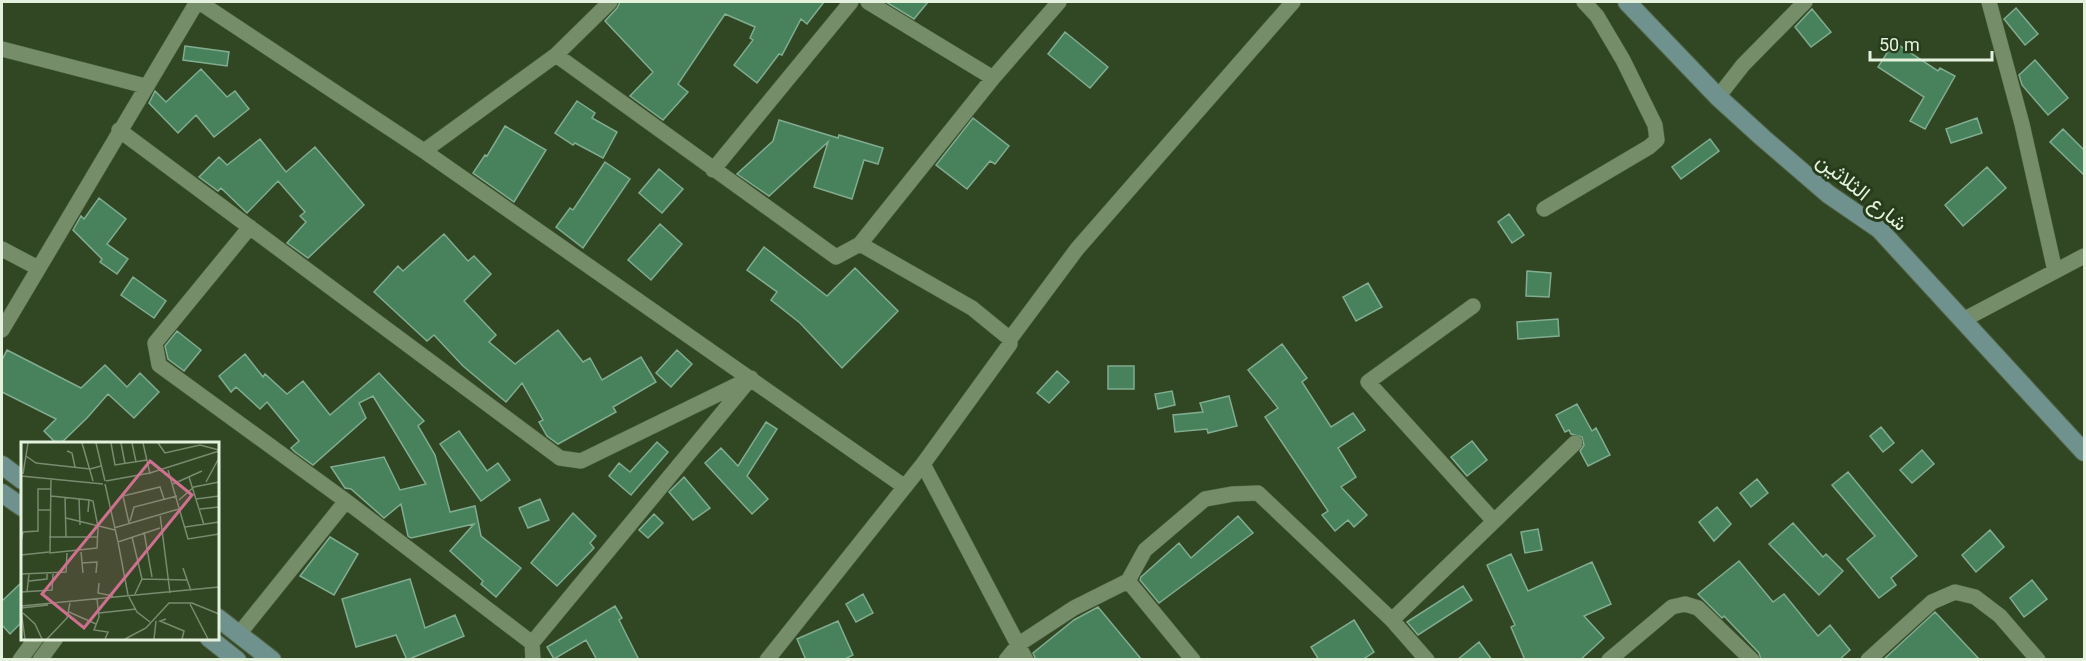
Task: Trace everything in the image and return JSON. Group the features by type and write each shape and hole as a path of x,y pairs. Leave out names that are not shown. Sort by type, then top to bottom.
{"street":[{"path":"2,330 145,86 198,2 424,151 905,487"},
{"path":"424,151 556,55 610,2"},
{"path":"713,170 851,2"},
{"path":"868,2 993,78"},
{"path":"556,55 836,257 860,243 993,78 1059,2"},
{"path":"767,660 923,464 1010,344 1010,339 1077,249 1293,2"},
{"path":"1544,209 1649,147 1657,140 1655,125 1623,60 1597,16 1584,2"},
{"name":"شارع الثلاثين","path":"1627,2 1718,97 1828,194 1879,229 2085,452"},
{"path":"1718,97 1743,65 1805,2"},
{"path":"1989,2 2022,124 2055,271"},
{"path":"2,49 145,86"},
{"path":"119,130 560,458 581,461 751,378"},
{"path":"250,226 155,343 159,365 346,501 532,643"},
{"path":"860,243 972,308 1010,339"},
{"path":"2,249 38,268"},
{"path":"1963,320 2085,256"},
{"path":"1473,306 1368,382 1493,520"},
{"path":"533,660 532,643 751,378"},
{"path":"1392,620 1575,443"},
{"path":"923,464 1026,660"},
{"path":"2,465 21,479"},
{"path":"2,493 21,506"},
{"path":"1006,660 1019,644 1074,608 1128,581 1145,550 1205,499 1233,494 1258,493 1392,620 1427,660"},
{"path":"239,634 346,501"},
{"path":"1128,581 1193,660"},
{"path":"1868,660 1932,602 1956,592 1975,597 2000,616 2038,660"},
{"path":"1609,660 1672,607 1685,604 1698,608 1752,660"},
{"path":"219,619 272,660"},
{"path":"20,660 35,640"},
{"path":"40,660 55,640"},
{"path":"210,640 237,660"}],"building":[{"path":"620,2 824,2 807,24 801,19 782,55 779,54 757,83 734,65 753,40 750,38 755,27 725,14 678,84 688,92 663,120 630,96 653,72 605,21"},
{"path":"886,2 928,2 914,19"},
{"path":"2016,8 2038,34 2025,45 2004,19"},
{"path":"1812,9 1831,32 1811,47 1795,27"},
{"path":"1065,32 1108,67 1090,88 1048,54"},
{"path":"1894,42 1938,71 1940,68 1955,76 1925,129 1910,121 1924,97 1878,67"},
{"path":"185,46 229,52 227,66 183,60"},
{"path":"2035,60 2068,98 2048,115 2022,85 2019,75"},
{"path":"201,69 227,97 235,91 249,109 214,137 196,115 178,133 149,103 155,91 166,102"},
{"path":"577,101 595,113 592,118 617,132 603,158 575,143 573,145 555,133"},
{"path":"973,118 1009,146 995,164 990,161 967,189 936,165"},
{"path":"1977,118 1982,133 1951,143 1946,129"},
{"path":"779,120 838,138 839,135 883,148 878,164 864,160 852,199 814,187 828,142 769,196 737,174 773,141"},
{"path":"505,126 546,150 514,202 473,173 485,155 487,156"},
{"path":"2063,129 2085,151 2085,176 2050,142"},
{"path":"260,139 286,172 315,147 364,205 308,258 287,243 306,222 300,216 305,212 278,181 247,213 221,188 218,191 199,177 219,157 227,165"},
{"path":"1710,139 1719,151 1681,179 1672,167"},
{"path":"605,162 630,179 583,248 556,227 570,208 573,210"},
{"path":"1987,167 2006,188 1963,226 1945,205"},
{"path":"659,169 683,189 662,213 639,193"},
{"path":"99,198 126,219 107,244 128,259 117,274 100,262 102,259 73,230 81,216 84,219"},
{"path":"1509,214 1524,235 1512,243 1498,222"},
{"path":"660,224 682,244 651,280 628,260"},
{"path":"444,234 468,261 474,256 491,274 464,301 496,335 489,342 515,364 558,330 583,362 590,358 602,380 641,357 656,382 613,407 616,412 558,444 547,436 539,422 543,420 522,383 506,402 463,366 434,335 427,341 374,292 398,266 403,271"},
{"path":"764,247 827,296 855,268 898,311 842,368 800,323 771,300 777,292 747,270"},
{"path":"1527,271 1551,273 1549,297 1526,296"},
{"path":"133,277 166,301 154,318 121,295"},
{"path":"1368,283 1382,307 1356,321 1343,297"},
{"path":"1558,319 1559,336 1518,339 1517,322"},
{"path":"177,331 201,350 184,371 168,359 165,346"},
{"path":"1282,344 1307,378 1302,382 1331,427 1353,413 1365,430 1338,448 1356,477 1341,487 1367,515 1354,527 1348,520 1335,531 1322,515 1328,511 1265,417 1278,408 1248,370"},
{"path":"7,350 81,388 105,365 127,387 140,373 159,392 134,418 108,394 62,442 55,442 44,431 56,419 2,392 2,360"},
{"path":"677,350 692,364 671,387 656,373"},
{"path":"245,354 263,377 265,374 287,394 303,381 330,415 379,373 424,421 418,426 435,455 450,512 475,506 481,536 521,568 496,597 481,584 483,581 450,551 474,524 411,538 408,536 401,504 384,518 351,489 345,488 331,467 384,457 400,490 426,484 373,396 359,403 366,418 313,465 291,448 299,441 267,402 260,409 236,387 231,392 219,376"},
{"path":"1108,366 1134,366 1134,389 1108,389"},
{"path":"1057,371 1069,382 1049,403 1037,393"},
{"path":"1172,391 1175,405 1158,409 1155,394"},
{"path":"1229,396 1237,426 1208,433 1207,429 1175,432 1173,415 1203,412 1200,403"},
{"path":"1577,404 1592,431 1596,428 1610,455 1588,466 1580,451 1584,445 1582,437 1571,434 1569,430 1565,432 1556,415"},
{"path":"766,422 777,429 747,476 768,499 752,514 705,463 721,448 738,466"},
{"path":"1881,427 1894,443 1883,452 1870,436"},
{"path":"459,431 487,471 498,463 510,480 481,501 440,444"},
{"path":"1472,441 1487,460 1467,476 1451,457"},
{"path":"657,442 668,452 631,495 609,476 619,463 630,472"},
{"path":"1922,450 1934,464 1912,483 1900,470"},
{"path":"1848,472 1917,556 1891,578 1896,585 1879,598 1847,559 1875,536 1832,485"},
{"path":"684,477 710,508 693,520 669,492"},
{"path":"1757,479 1768,493 1751,507 1740,493"},
{"path":"540,499 549,520 528,528 519,508"},
{"path":"1717,507 1731,524 1714,541 1699,522"},
{"path":"573,513 596,536 590,543 594,548 557,586 531,563"},
{"path":"654,514 663,523 648,538 639,530"},
{"path":"1238,516 1253,533 1159,603 1140,580 1141,577 1179,543 1191,558"},
{"path":"1793,523 1823,557 1826,554 1843,571 1819,595 1769,544"},
{"path":"1538,529 1542,550 1525,553 1521,532"},
{"path":"1990,530 2004,547 1976,572 1962,555"},
{"path":"330,537 358,554 334,595 300,576"},
{"path":"1511,554 1528,591 1592,562 1611,604 1584,616 1604,638 1580,660 1525,660 1511,627 1515,625 1487,565"},
{"path":"1739,561 1773,602 1784,594 1818,636 1830,625 1850,650 1839,660 1761,660 1759,653 1724,616 1722,618 1698,594"},
{"path":"410,579 425,628 455,615 464,636 407,660 396,635 356,647 342,599"},
{"path":"2032,580 2047,599 2024,617 2010,598"},
{"path":"21,583 21,623 10,634 2,625 2,601"},
{"path":"1463,586 1472,600 1418,635 1407,622"},
{"path":"863,594 873,613 856,622 846,604"},
{"path":"615,606 622,618 619,620 639,660 597,660 586,640 554,659 547,647"},
{"path":"1098,607 1142,660 1036,660 1033,653 1074,620"},
{"path":"1935,612 1980,660 1883,660"},
{"path":"1354,620 1374,652 1362,660 1319,660 1311,647"},
{"path":"838,621 853,655 843,660 806,660 797,639"},
{"path":"1479,642 1492,660 1457,660"}]}
